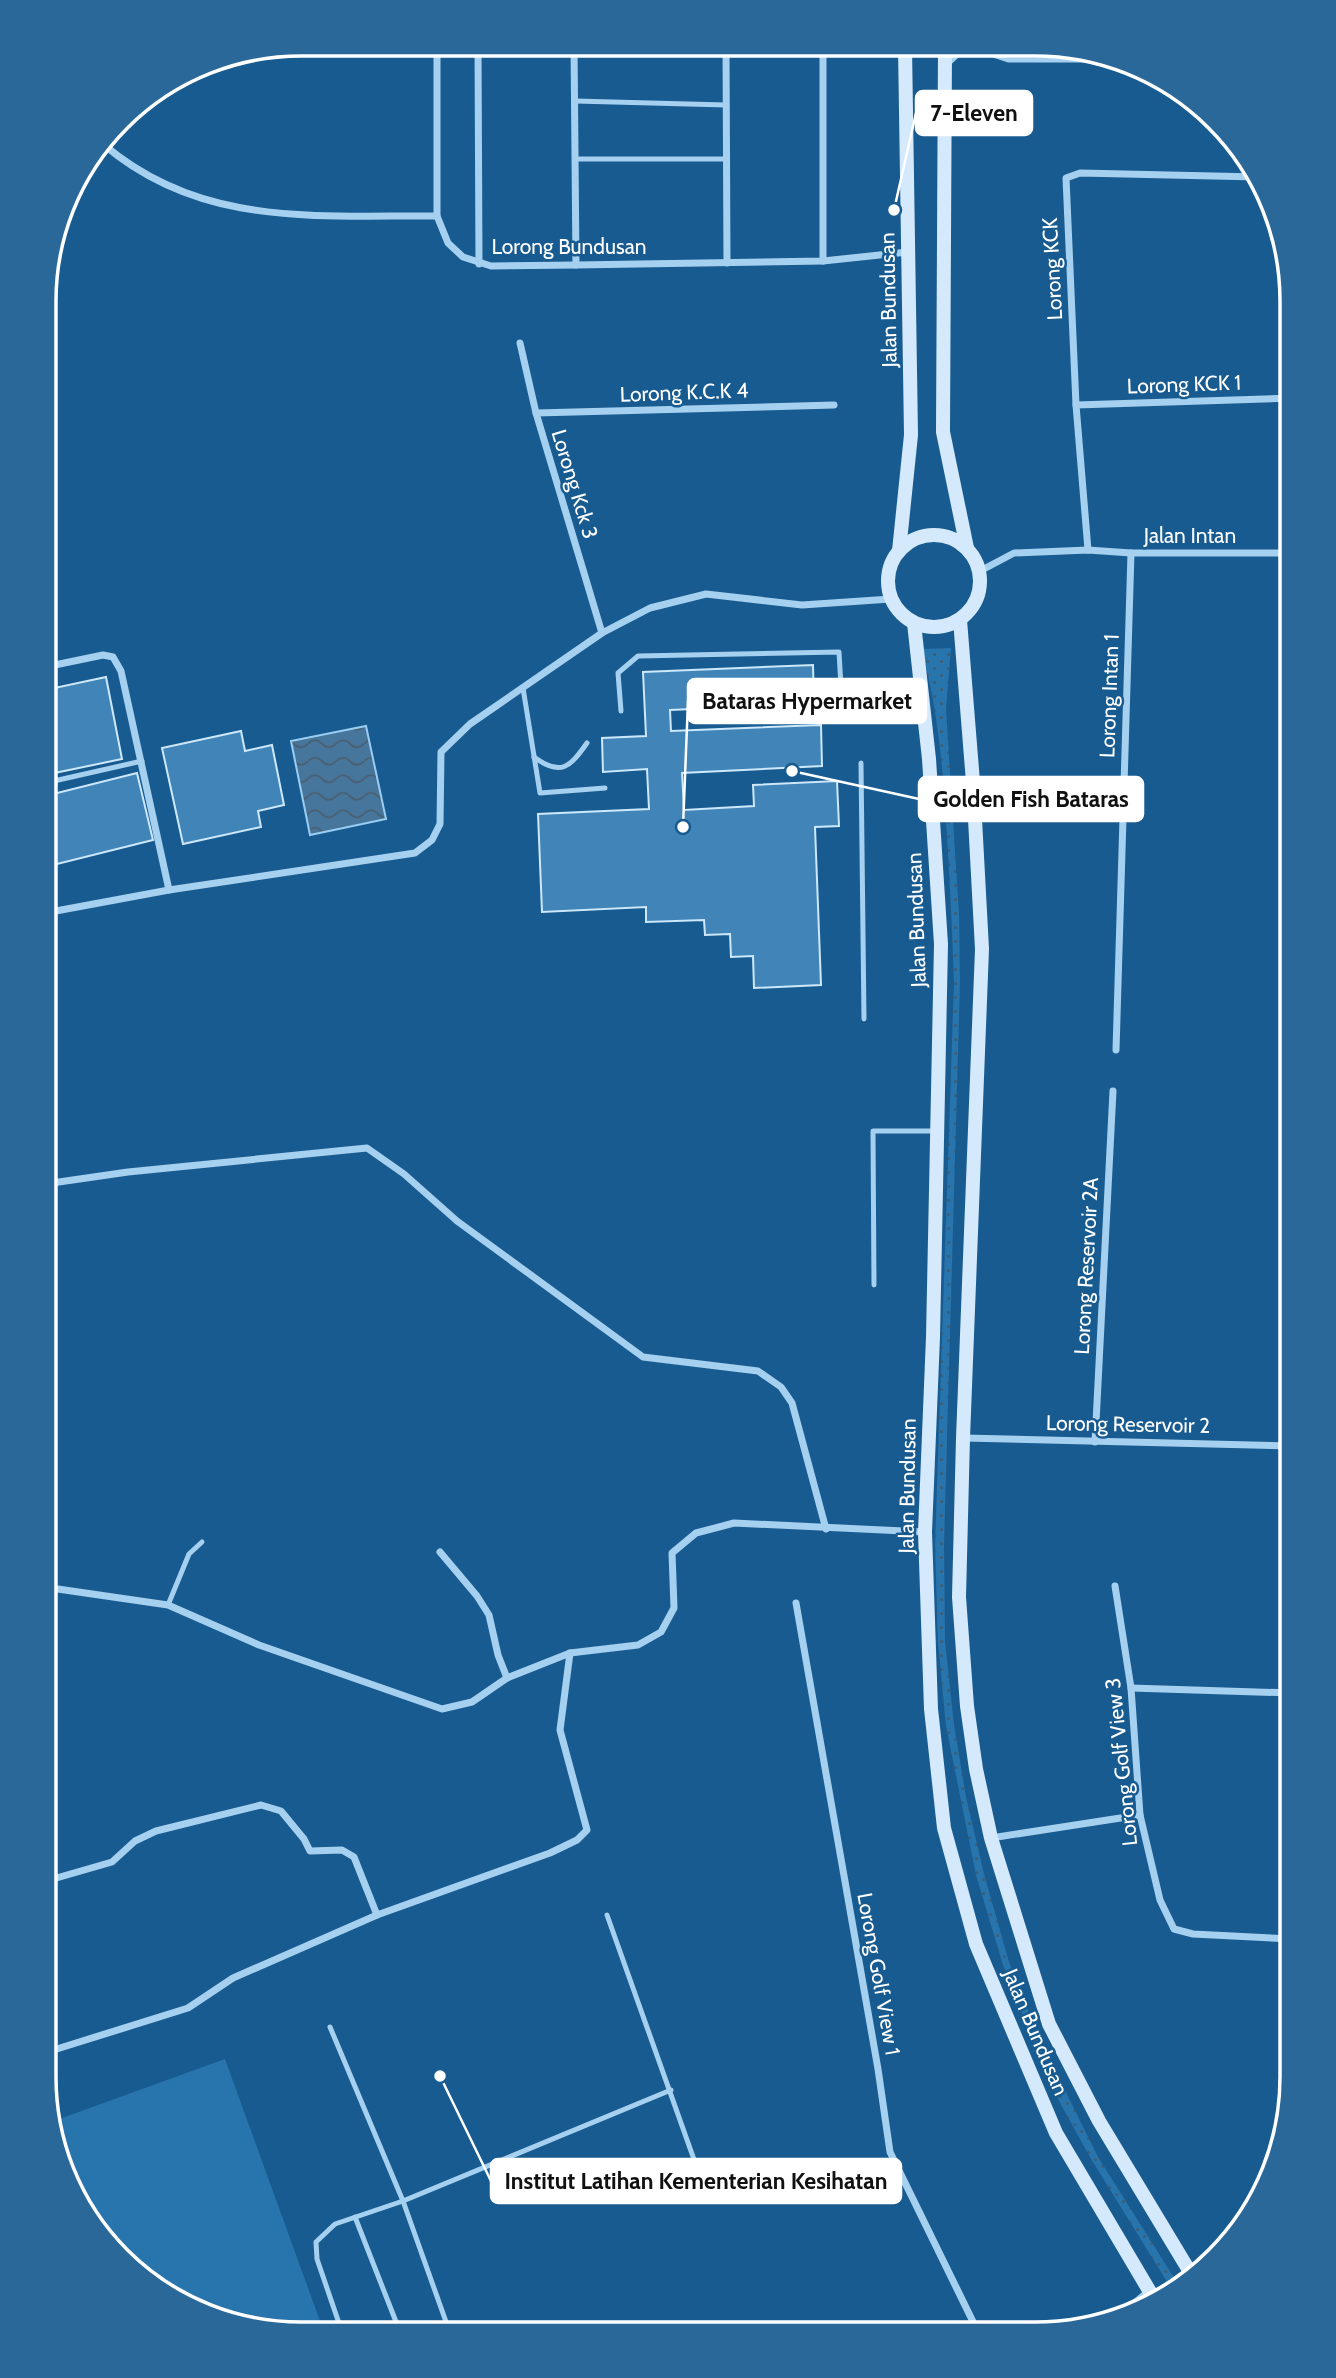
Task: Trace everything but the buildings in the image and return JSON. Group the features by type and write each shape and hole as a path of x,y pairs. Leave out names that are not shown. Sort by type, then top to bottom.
{"main road":[{"name":"Jalan Bundusan","path":"899,551 911,435 905,56"},
{"path":"945,56 943,432 967,548 980,571 981,585 970,610 960,620 937,627 914,623 897,609 891,599 888,574 899,551 911,541 925,536 947,537 967,548"},
{"name":"Jalan Bundusan","path":"960,620 974,782 982,949 959,1597 967,1706 976,1769 991,1838 1049,2024 1099,2121 1188,2268"},
{"name":"Jalan Bundusan","path":"914,623 929,759 941,944 925,1532 931,1709 944,1828 976,1944 1056,2133 1151,2292"}],"street":[{"path":"109,150 121,160 166,185 201,199 241,209 274,214 437,216 437,56"},
{"path":"478,56 479,264"},
{"path":"574,56 576,265"},
{"path":"726,56 727,263"},
{"path":"823,56 823,261"},
{"name":"Lorong KCK","path":"1088,550 1076,405 1066,178 1080,173 1246,177"},
{"name":"Lorong Bundusan","path":"437,216 448,243 463,257 491,266 823,261 908,252"},
{"name":"Lorong Kck 3","path":"520,343 536,413 602,633"},
{"name":"Lorong KCK 1","path":"1076,405 1280,398"},
{"name":"Lorong K.C.K 4","path":"536,413 834,405"},
{"name":"Jalan Intan","path":"980,571 1014,553 1088,550 1280,553"},
{"name":"Lorong Intan 1","path":"1116,1049 1131,552"},
{"path":"56,910 415,853 432,840 440,824 440,751 470,724 602,633 650,608 706,594 802,605 891,599"},
{"path":"56,665 103,655 113,657 121,671 169,890"},
{"name":"Lorong Reservoir 2A","path":"1095,1442 1113,1091"},
{"path":"56,1182 128,1172 366,1148 404,1174 457,1221 642,1357 758,1371 781,1387 792,1403 826,1528"},
{"name":"Lorong Reservoir 2","path":"963,1438 1279,1446"},
{"path":"56,1589 168,1605 258,1645 442,1709 472,1702 507,1678 570,1653 638,1646 661,1632 674,1608 672,1553 696,1533 734,1524 925,1532"},
{"path":"440,1552 489,1615 495,1647 507,1678"},
{"name":"Lorong Golf View 3","path":"1115,1587 1131,1688 1140,1815 1160,1900 1174,1929 1193,1934 1279,1938"},
{"name":"Lorong Golf View 1","path":"796,1603 878,2069 890,2152 973,2322"},
{"path":"56,2049 188,2008 233,1978 377,1915 550,1853 577,1840 587,1830 560,1730 570,1653"},
{"path":"1131,1688 1279,1693"},
{"path":"56,1879 112,1861 135,1841 156,1831 261,1805 281,1811 304,1839 310,1851 342,1850 354,1857 377,1915"},
{"path":"991,1838 1140,1815"}],"lane":[{"path":"946,67 957,56"},
{"path":"996,56 1008,60 1075,60"},
{"path":"575,101 726,104"},
{"path":"575,159 727,159"},
{"path":"621,711 618,673 638,656 839,652 842,704"},
{"path":"523,688 540,793 605,788"},
{"path":"534,757 547,767 560,769 570,764 587,743"},
{"path":"56,781 142,761"},
{"path":"860,763 864,1019"},
{"path":"874,1285 873,1131 937,1131"},
{"path":"168,1605 189,1554 202,1542"},
{"path":"607,1915 707,2196"},
{"path":"330,2027 403,2201 446,2322"},
{"path":"339,2322 317,2259 316,2242 335,2224 403,2201 671,2090"},
{"path":"355,2217 396,2322"}],"shaded area":[{"path":"951,648 946,709 959,914 960,982 944,1545 945,1641 954,1725 966,1797 1009,1962 1038,2036 1098,2157 1174,2278 1168,2283 1091,2159 1059,2101 1032,2039 1003,1965 976,1875 946,1726 938,1642 935,1545 954,983 942,765 934,706 921,649"},
{"path":"225,2059 320,2322 269,2320 222,2309 165,2281 139,2261 97,2213 81,2185 69,2156 60,2119"}],"water":[{"path":"366,726 386,819 310,835 291,741"}],"place":[{"name":"7-Eleven","path":"894,210"},
{"name":"Golden Fish Bataras","path":"792,771"},
{"name":"Bataras Hypermarket","path":"683,827"},
{"name":"Institut Latihan Kementerian Kesihatan","path":"440,2076"}]}
